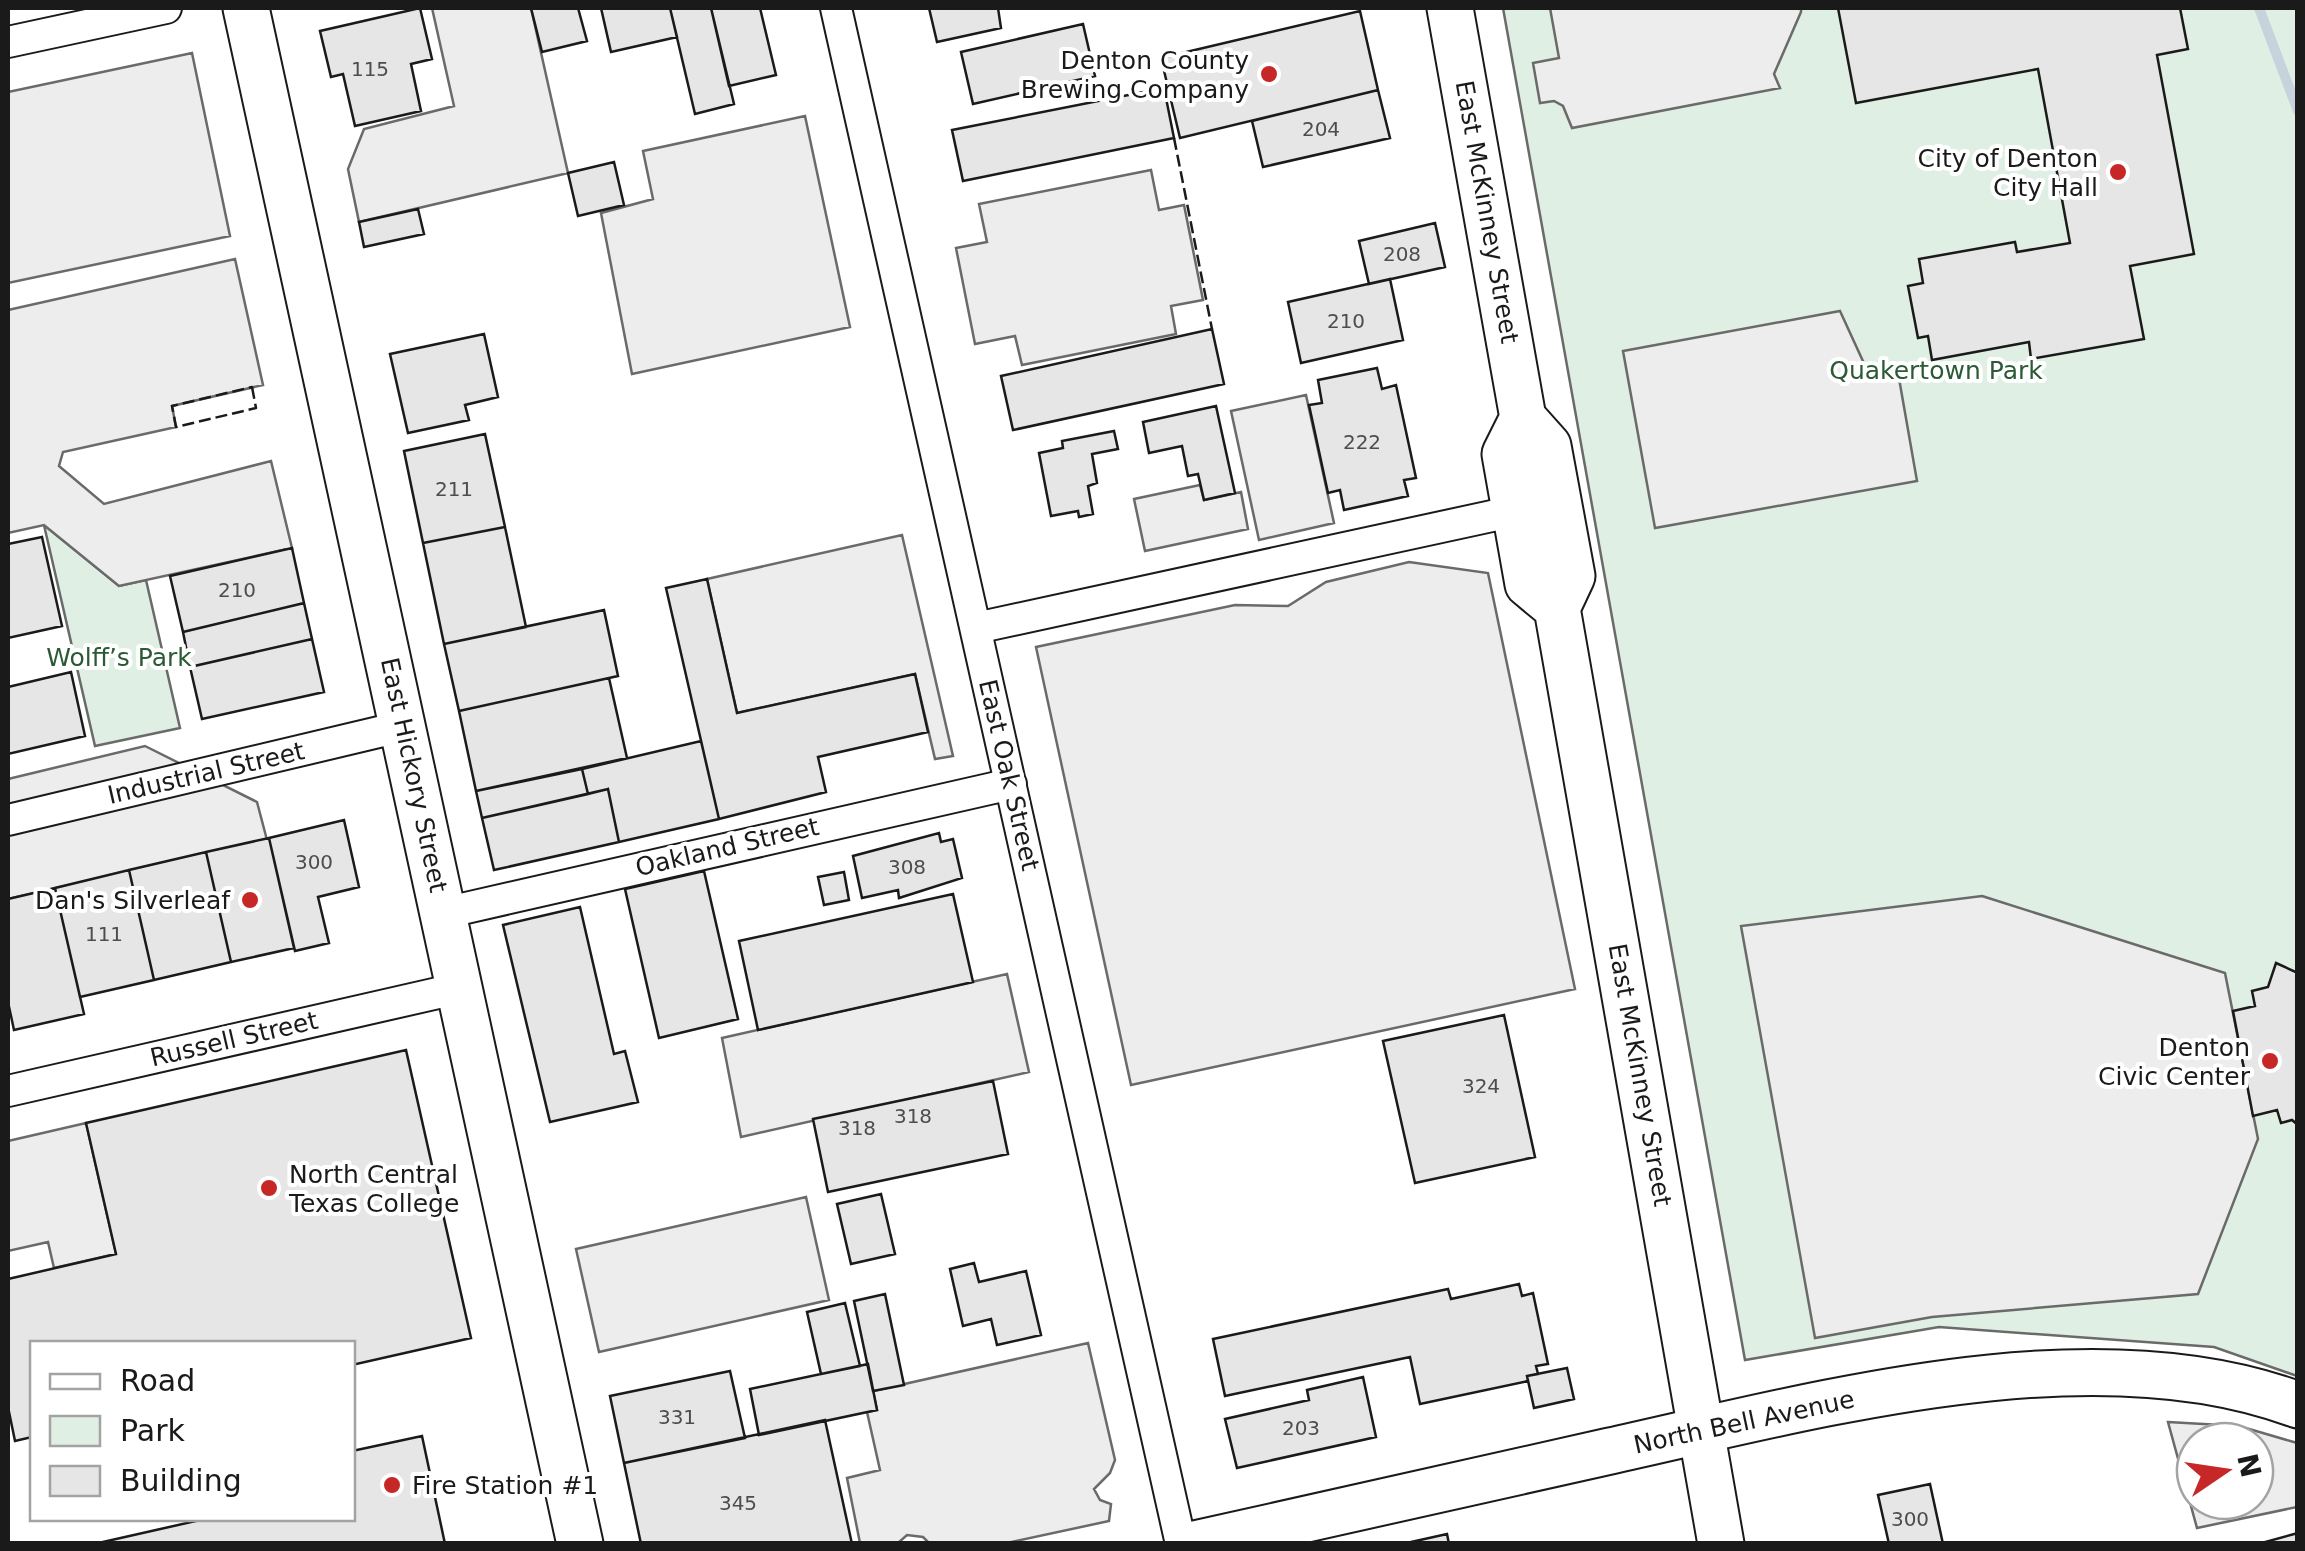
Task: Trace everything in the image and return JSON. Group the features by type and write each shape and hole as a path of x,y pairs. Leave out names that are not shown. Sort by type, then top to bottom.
{"main road":[{"name":"East Hickory Street","path":"246,8 580,1544"},
{"name":"East McKinney Street","path":"1450,8 1523,418 1548,446 1572,576 1557,608 1721,1544"},
{"name":"East McKinney Street","path":"1523,418 1505,454 1528,584 1557,608"},
{"name":"North Bell Avenue","path":"1195,1544 1884,1393 2011,1377 2147,1372 2260,1391 2298,1405"}],"street":[{"path":"8,42 166,8"},
{"name":"East Oak Street","path":"836,8 1182,1544"},
{"path":"976,628 1515,511"},
{"name":"Industrial Street","path":"8,820 404,726"},
{"name":"Oakland Street","path":"444,913 1011,784"},
{"name":"Russell Street","path":"8,1091 460,988"}],"green space":[{"name":"Quakertown Park","path":"1503,8 2297,8 2297,1376 2214,1347 1939,1327 1745,1360"},
{"name":"Wolff’s Park","path":"44,525 119,586 146,580 180,728 95,746"}],"shaded area":[{"path":"432,8 531,8 568,173 359,222 348,169 364,129 454,106"},
{"path":"1550,8 1801,8 1801,12 1774,74 1780,88 1572,128 1563,106 1554,101 1540,103 1533,63 1559,58"},
{"path":"192,53 230,236 8,283 8,92"},
{"path":"805,116 850,327 632,374 601,213 653,199 643,151"},
{"path":"1151,170 1159,210 1184,205 1203,300 1171,306 1176,334 1022,365 1015,336 975,344 956,248 987,242 979,204"},
{"path":"235,259 263,385 172,406 176,427 63,452 59,466 104,504 271,461 292,548 119,586 44,525 8,533 8,310"},
{"path":"1840,311 1868,372 1897,367 1917,481 1655,528 1623,351"},
{"path":"1306,395 1334,523 1259,540 1231,411"},
{"path":"1200,485 1204,500 1241,492 1248,529 1145,551 1134,499"},
{"path":"902,535 953,756 935,759 915,674 737,713 707,579"},
{"path":"1409,562 1488,573 1575,989 1131,1085 1036,647 1235,605 1288,606 1326,582"},
{"path":"145,746 257,802 267,840 8,899 8,779"},
{"path":"1982,896 2225,973 2258,1139 2198,1294 1932,1317 1815,1338 1741,926"},
{"path":"1007,974 1029,1072 741,1137 722,1038"},
{"path":"86,1123 116,1254 54,1268 48,1242 8,1251 8,1141"},
{"path":"806,1197 829,1300 599,1352 576,1249"},
{"path":"1088,1343 1115,1460 1110,1473 1094,1489 1100,1500 1111,1504 1109,1521 1007,1543 929,1543 923,1537 907,1535 898,1543 860,1543 847,1478 880,1470 867,1412 877,1410 873,1391"},
{"path":"2168,1422 2175,1422 2175,1448"},
{"path":"2275,1437 2297,1443 2297,1507 2275,1512"},
{"path":"2195,1521 2230,1521 2197,1528"}],"building":[{"path":"420,8 432,59 411,64 421,111 355,126 343,74 331,77 320,31"},
{"path":"531,8 578,8 587,41 542,52"},
{"path":"601,8 670,8 677,37 611,52"},
{"path":"670,8 711,8 734,104 695,114"},
{"path":"711,8 760,8 776,75 729,86"},
{"path":"929,8 998,8 1001,28 937,42"},
{"name":"City of Denton City Hall","path":"1838,8 2180,8 2188,49 2157,55 2194,254 2130,266 2144,339 2031,359 2029,342 1932,360 1928,336 1918,338 1908,286 1923,283 1919,259 2015,242 2017,252 2070,243 2038,69 1856,103"},
{"name":"Denton County Brewing Company","path":"1360,11 1378,90 1180,138 1161,58"},
{"path":"1083,24 1095,76 973,104 961,52"},
{"path":"1164,88 1174,138 963,181 952,130"},
{"path":"1378,90 1390,138 1263,167 1252,121"},
{"path":"614,162 624,205 578,216 568,173"},
{"path":"418,209 424,234 364,247 359,222"},
{"path":"1435,223 1445,267 1369,284 1359,241"},
{"path":"1390,279 1403,340 1301,363 1288,302"},
{"path":"1212,329 1224,384 1013,430 1001,376"},
{"path":"484,334 498,397 465,405 469,420 408,433 390,354"},
{"path":"1377,368 1382,389 1396,385 1416,478 1404,480 1408,496 1344,510 1340,490 1328,493 1309,405 1322,403 1318,380"},
{"path":"1216,406 1235,493 1204,500 1198,474 1188,476 1182,446 1149,453 1143,422"},
{"path":"1114,431 1118,449 1092,454 1097,483 1088,486 1093,514 1079,517 1078,511 1051,516 1039,453 1063,448 1062,441"},
{"path":"485,434 505,527 423,543 404,451"},
{"path":"505,527 526,627 444,644 423,543"},
{"path":"42,537 62,626 8,638 8,544"},
{"path":"292,548 304,603 183,632 170,576"},
{"path":"707,579 737,713 915,674 928,732 818,757 826,792 719,819 666,588"},
{"path":"304,603 312,639 190,667 183,632"},
{"path":"604,610 618,676 459,711 444,644"},
{"path":"312,639 324,692 202,719 190,667"},
{"path":"71,672 85,736 8,754 8,687"},
{"path":"609,678 627,758 476,791 459,711"},
{"path":"701,741 719,819 619,842 608,789 588,794 582,769"},
{"path":"582,769 588,794 482,818 476,791"},
{"path":"608,789 619,842 494,870 482,818"},
{"path":"344,820 359,887 318,897 329,943 295,951 269,838"},
{"path":"939,833 941,842 953,839 962,878 899,898 898,890 862,898 853,856"},
{"name":"Dan's Silverleaf","path":"269,838 294,948 231,962 206,852"},
{"path":"206,852 231,962 154,980 129,870"},
{"path":"129,870 154,980 80,997 55,888"},
{"path":"704,871 738,1019 659,1038 625,889"},
{"path":"844,872 849,900 824,905 818,877"},
{"path":"55,888 84,1014 14,1030 8,1002 8,899"},
{"path":"953,894 973,982 758,1030 739,941"},
{"path":"580,907 614,1054 625,1051 638,1102 550,1122 503,925"},
{"name":"Denton Civic Center","path":"2276,963 2298,973 2298,1125 2292,1120 2281,1123 2277,1110 2253,1116 2233,1011 2255,1006 2252,991 2268,987"},
{"path":"1504,1015 1535,1157 1415,1183 1383,1041"},
{"name":"North Central Texas College","path":"406,1050 471,1338 355,1364 355,1341 30,1341 30,1437 15,1441 8,1407 8,1279 116,1254 86,1123"},
{"path":"993,1081 1008,1154 828,1192 813,1119"},
{"path":"881,1194 895,1254 851,1264 837,1204"},
{"path":"974,1263 979,1282 1026,1271 1041,1335 997,1345 991,1319 963,1326 950,1269"},
{"path":"1519,1284 1522,1296 1533,1293 1548,1364 1536,1366 1538,1374 1527,1376 1528,1381 1420,1404 1410,1357 1225,1396 1213,1339 1448,1289 1451,1299"},
{"path":"885,1294 904,1385 873,1391 854,1301"},
{"path":"845,1303 860,1366 821,1374 807,1312"},
{"path":"868,1364 877,1410 759,1435 750,1389"},
{"path":"1567,1368 1574,1399 1534,1408 1527,1376"},
{"path":"730,1371 745,1438 624,1463 610,1396"},
{"path":"1363,1377 1376,1437 1237,1468 1225,1419 1309,1400 1307,1390"},
{"path":"825,1420 852,1544 641,1544 624,1463"},
{"name":"Fire Station #1","path":"422,1436 445,1544 94,1544 196,1521 355,1521 355,1450"},
{"path":"1930,1484 1943,1544 1889,1544 1878,1495"},
{"path":"2298,1533 2298,1544 2258,1544"},
{"path":"1447,1534 1449,1544 1402,1544"}],"waterway":[{"path":"2259,8 2298,111"}],"fence":[{"path":"1174,138 1212,329"},
{"path":"252,387 256,408 176,427 172,406 252,387"}],"place":[{"name":"Denton County Brewing Company","path":"1269,74"},
{"name":"City of Denton City Hall","path":"2118,172"},
{"name":"Dan's Silverleaf","path":"250,900"},
{"name":"Denton Civic Center","path":"2270,1061"},
{"name":"North Central Texas College","path":"269,1188"},
{"name":"Fire Station #1","path":"392,1485"}]}
